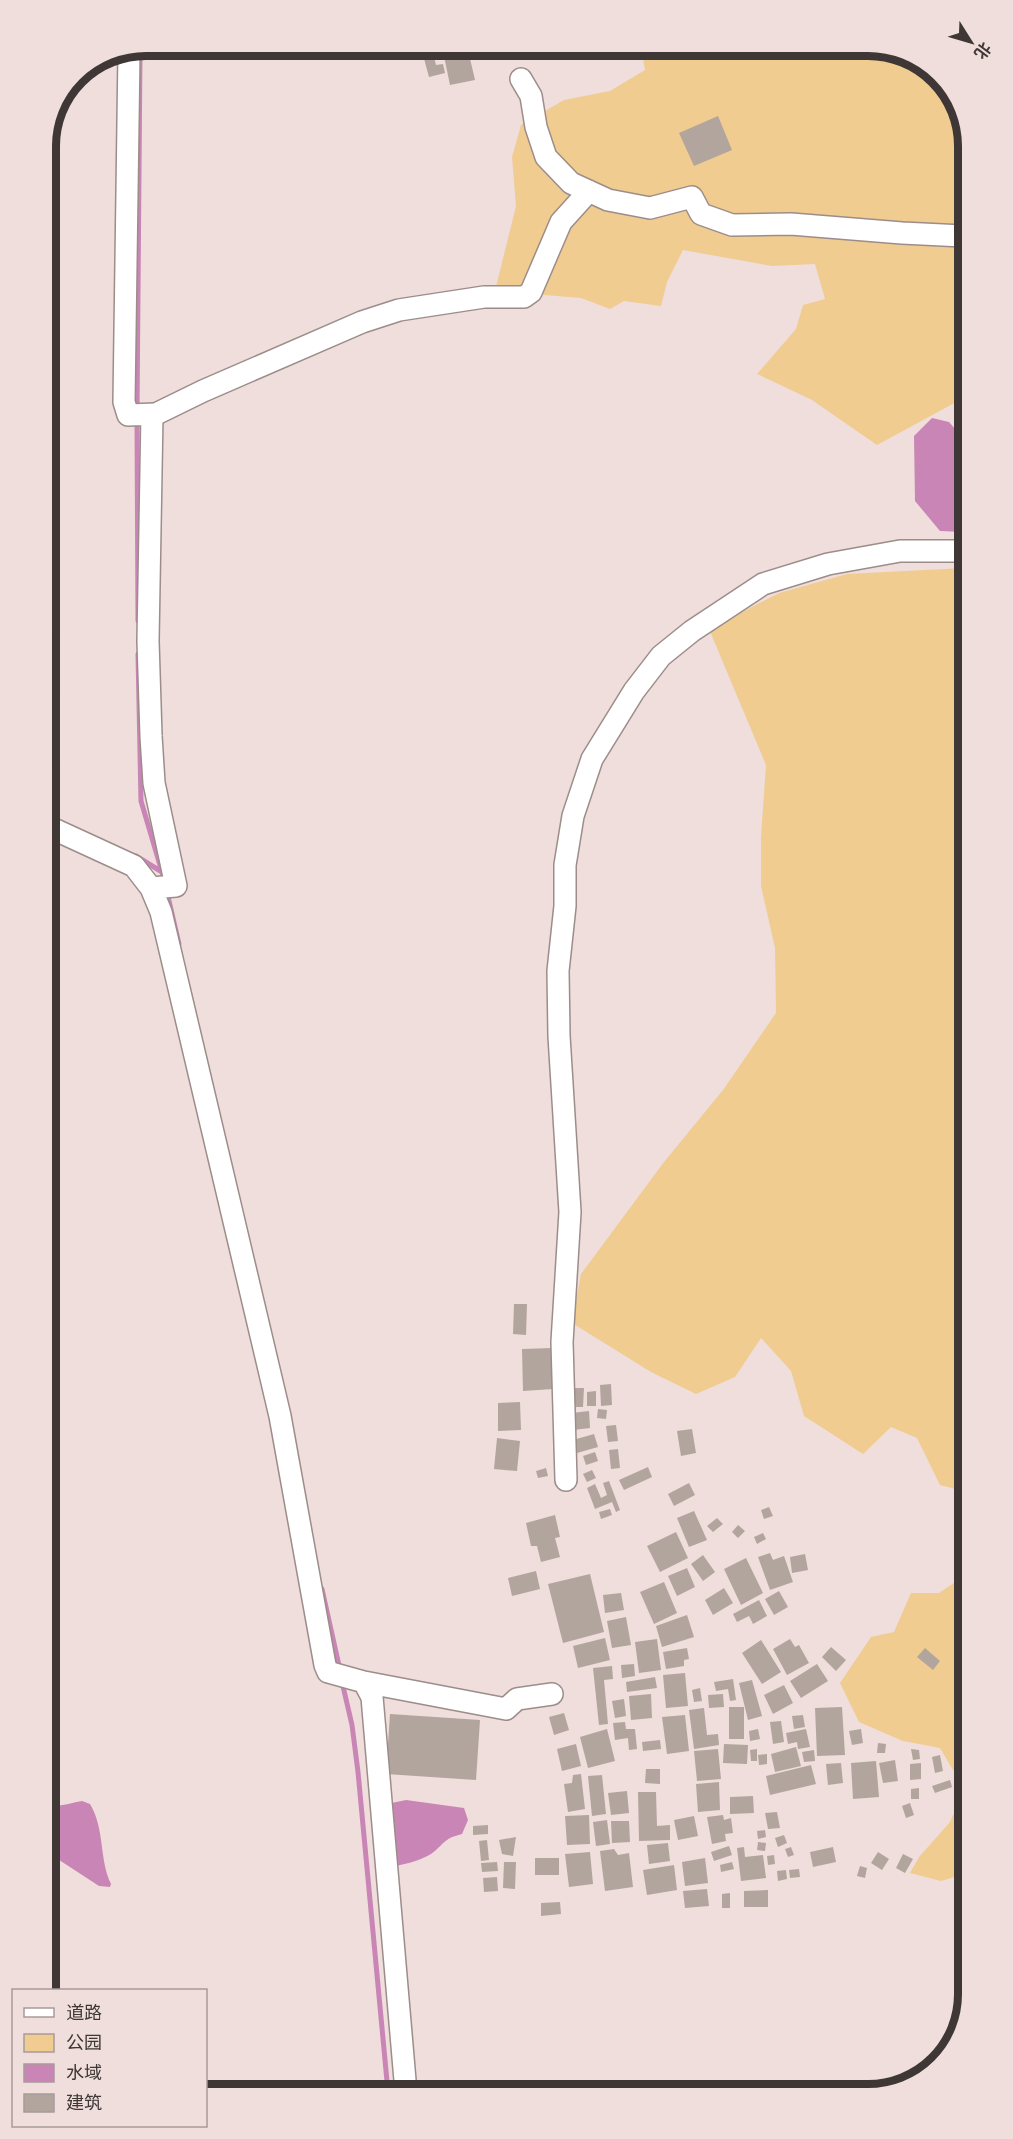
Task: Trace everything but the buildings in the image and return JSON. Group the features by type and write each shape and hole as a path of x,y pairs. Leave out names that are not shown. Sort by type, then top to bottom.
{"street":[{"path":"129,57 124,402 142,414 156,414 203,391 362,322 399,310 484,297 524,297 531,292 561,222 589,191"},
{"path":"521,79 531,96 536,128 546,157 571,183 608,200 650,208 692,197 701,214 732,225 791,224 958,236"},
{"path":"142,414 151,748 161,912 275,1393 325,1665 328,1672 349,1678 506,1709 517,1699 552,1694"},
{"path":"566,1480 562,1342 570,1212 559,1036 558,971 565,906 565,865 573,816 592,759 634,691 661,656 692,631 763,584 828,564 900,551 958,551"},
{"path":"56,830 134,866 161,887"},
{"path":"349,1678 372,1697 405,2083"}],"green space":[{"path":"643,56 873,56 902,62 931,82 939,91 953,117 958,146 958,401 877,445 812,400 757,374 796,329 803,305 825,299 815,264 772,266 683,250 667,282 661,306 624,301 610,309 581,298 495,291 516,206 512,157 521,125 564,100 610,91 645,70"},
{"path":"958,568 958,1490 940,1485 917,1438 891,1427 863,1454 804,1416 791,1371 761,1338 735,1377 696,1394 651,1372 572,1323 581,1274 664,1162 723,1090 776,1013 775,948 761,886 761,837 766,765 709,629 779,593 847,574"},
{"path":"958,1580 958,1775 940,1748 903,1741 859,1722 840,1683 871,1637 894,1632 911,1593 939,1593"},
{"path":"958,1804 958,1876 941,1881 910,1873 919,1857 950,1822"}],"water":[{"path":"932,418 949,422 958,432 958,532 940,531 915,501 914,436"},
{"path":"406,1800 464,1808 468,1820 462,1834 447,1840 431,1854 390,1867 387,1804"},
{"path":"82,1801 90,1804 98,1824 110,1887 99,1886 56,1858 56,1805"}],"waterway":[{"path":"137,411 140,56"},
{"path":"137,420 138,621"},
{"path":"138,654 141,801 162,872"},
{"path":"136,856 162,872 164,880"},
{"path":"167,892 179,944"},
{"path":"322,1589 340,1670"},
{"path":"342,1682 352,1725 358,1772 387,2083"}]}
